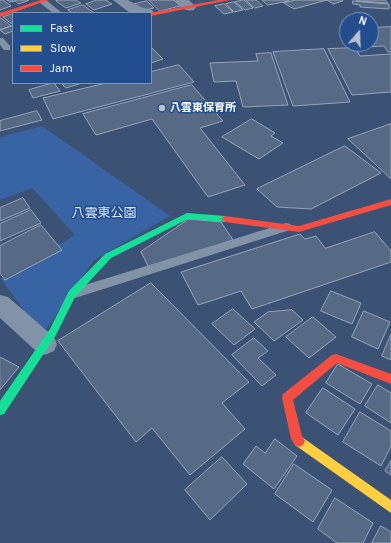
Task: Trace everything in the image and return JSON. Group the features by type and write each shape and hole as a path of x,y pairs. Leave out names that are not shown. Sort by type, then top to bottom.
{"street":[{"path":"119,0 134,10 143,12"},
{"path":"152,14 185,4 227,0"},
{"path":"0,15 45,1"},
{"path":"0,410 53,332 72,294 108,256 187,216 238,220 299,229 391,202"},
{"path":"0,304 45,344"},
{"path":"391,379 336,358 287,398 297,439 391,507"}],"lane":[{"path":"45,1 57,12"},
{"path":"0,40 7,48"},
{"path":"72,294 286,228"}],"green space":[{"name":"八雲東公園","path":"42,126 170,216 94,260 42,335 1,279 75,235 32,188 0,200 0,137"}],"building":[{"path":"0,0 3,0 11,6 0,10"},
{"path":"7,0 29,0 19,4 15,1 10,2"},
{"path":"75,0 81,3 66,8 56,1"},
{"path":"97,0 106,0 112,4 94,10 86,4"},
{"path":"149,0 174,0 180,6 160,11"},
{"path":"244,0 253,8 245,10 235,2"},
{"path":"246,0 256,0 263,6 255,8"},
{"path":"262,0 289,0 289,1 268,5"},
{"path":"296,0 327,0 294,9 284,3"},
{"path":"327,0 342,0 343,1 333,4"},
{"path":"385,0 388,3 357,1"},
{"path":"147,1 154,8 145,10 134,4"},
{"path":"353,1 389,4 389,9 360,7 360,5 353,4"},
{"path":"234,2 243,10 234,12 226,4"},
{"path":"224,4 233,12 224,14 215,6"},
{"path":"83,5 93,12 71,12 68,10"},
{"path":"12,14 12,24 3,17"},
{"path":"1,18 11,26 0,30"},
{"path":"12,26 12,31 5,34 0,30"},
{"path":"391,27 391,52 388,52 384,46 379,46 379,28"},
{"path":"152,48 163,59 152,63"},
{"path":"324,49 350,102 293,106 273,52"},
{"path":"328,49 339,49 339,52 358,52 360,56 391,54 391,92 352,95"},
{"path":"271,53 288,105 243,107 236,81 214,82 210,63 258,61 256,54"},
{"path":"179,65 194,82 53,119 43,98 102,84 152,84 152,72"},
{"path":"55,84 60,91 33,98 29,90"},
{"path":"63,84 79,84 66,88"},
{"path":"192,85 223,121 200,128 245,185 208,197 152,119 96,135 83,114"},
{"path":"37,111 42,120 0,131 0,121"},
{"path":"252,119 275,133 271,136 283,143 259,159 222,137"},
{"path":"391,124 391,179 348,139"},
{"path":"345,146 381,173 311,209 277,207 257,189"},
{"path":"23,198 30,208 0,221 0,208"},
{"path":"31,210 41,223 0,241 0,224"},
{"path":"189,219 221,222 233,240 149,268 141,252"},
{"path":"41,225 62,250 5,280 0,273 0,246"},
{"path":"375,232 391,251 391,262 252,309 241,291 198,305 181,272 300,234 305,239 316,236 325,248"},
{"path":"151,283 249,382 222,403 245,429 190,475 152,428 136,442 58,341"},
{"path":"331,291 361,303 352,324 321,311"},
{"path":"233,309 255,329 234,345 212,324"},
{"path":"292,310 303,320 274,341 254,322 268,312"},
{"path":"364,311 390,322 378,349 352,337"},
{"path":"313,317 336,337 309,358 286,337"},
{"path":"391,334 391,360 382,356"},
{"path":"254,338 268,351 258,358 276,375 262,386 232,355"},
{"path":"0,357 19,367 0,390"},
{"path":"338,364 372,384 360,404 326,383"},
{"path":"378,385 391,393 391,423 365,406"},
{"path":"323,388 355,409 338,435 306,413"},
{"path":"360,412 391,431 391,446 381,466 343,442"},
{"path":"275,439 297,456 274,489 243,464 256,446 265,453"},
{"path":"222,457 247,484 210,520 185,490"},
{"path":"391,461 391,475 385,471"},
{"path":"294,464 332,490 313,522 275,494"},
{"path":"335,498 373,523 363,543 337,543 318,529"},
{"path":"381,526 391,532 391,543 372,543"}],"traffic: fast":[{"path":"0,410 53,332 72,294 108,256 187,216 225,219"}],"traffic: slow":[{"path":"299,441 391,507"}],"traffic: jam":[{"path":"0,15 46,0"},
{"path":"152,14 227,0"},
{"path":"225,219 299,229 391,202"},
{"path":"299,441 297,439 287,398 336,358 391,379"}],"place":[{"name":"八雲東保育所","path":"162,108"}]}
